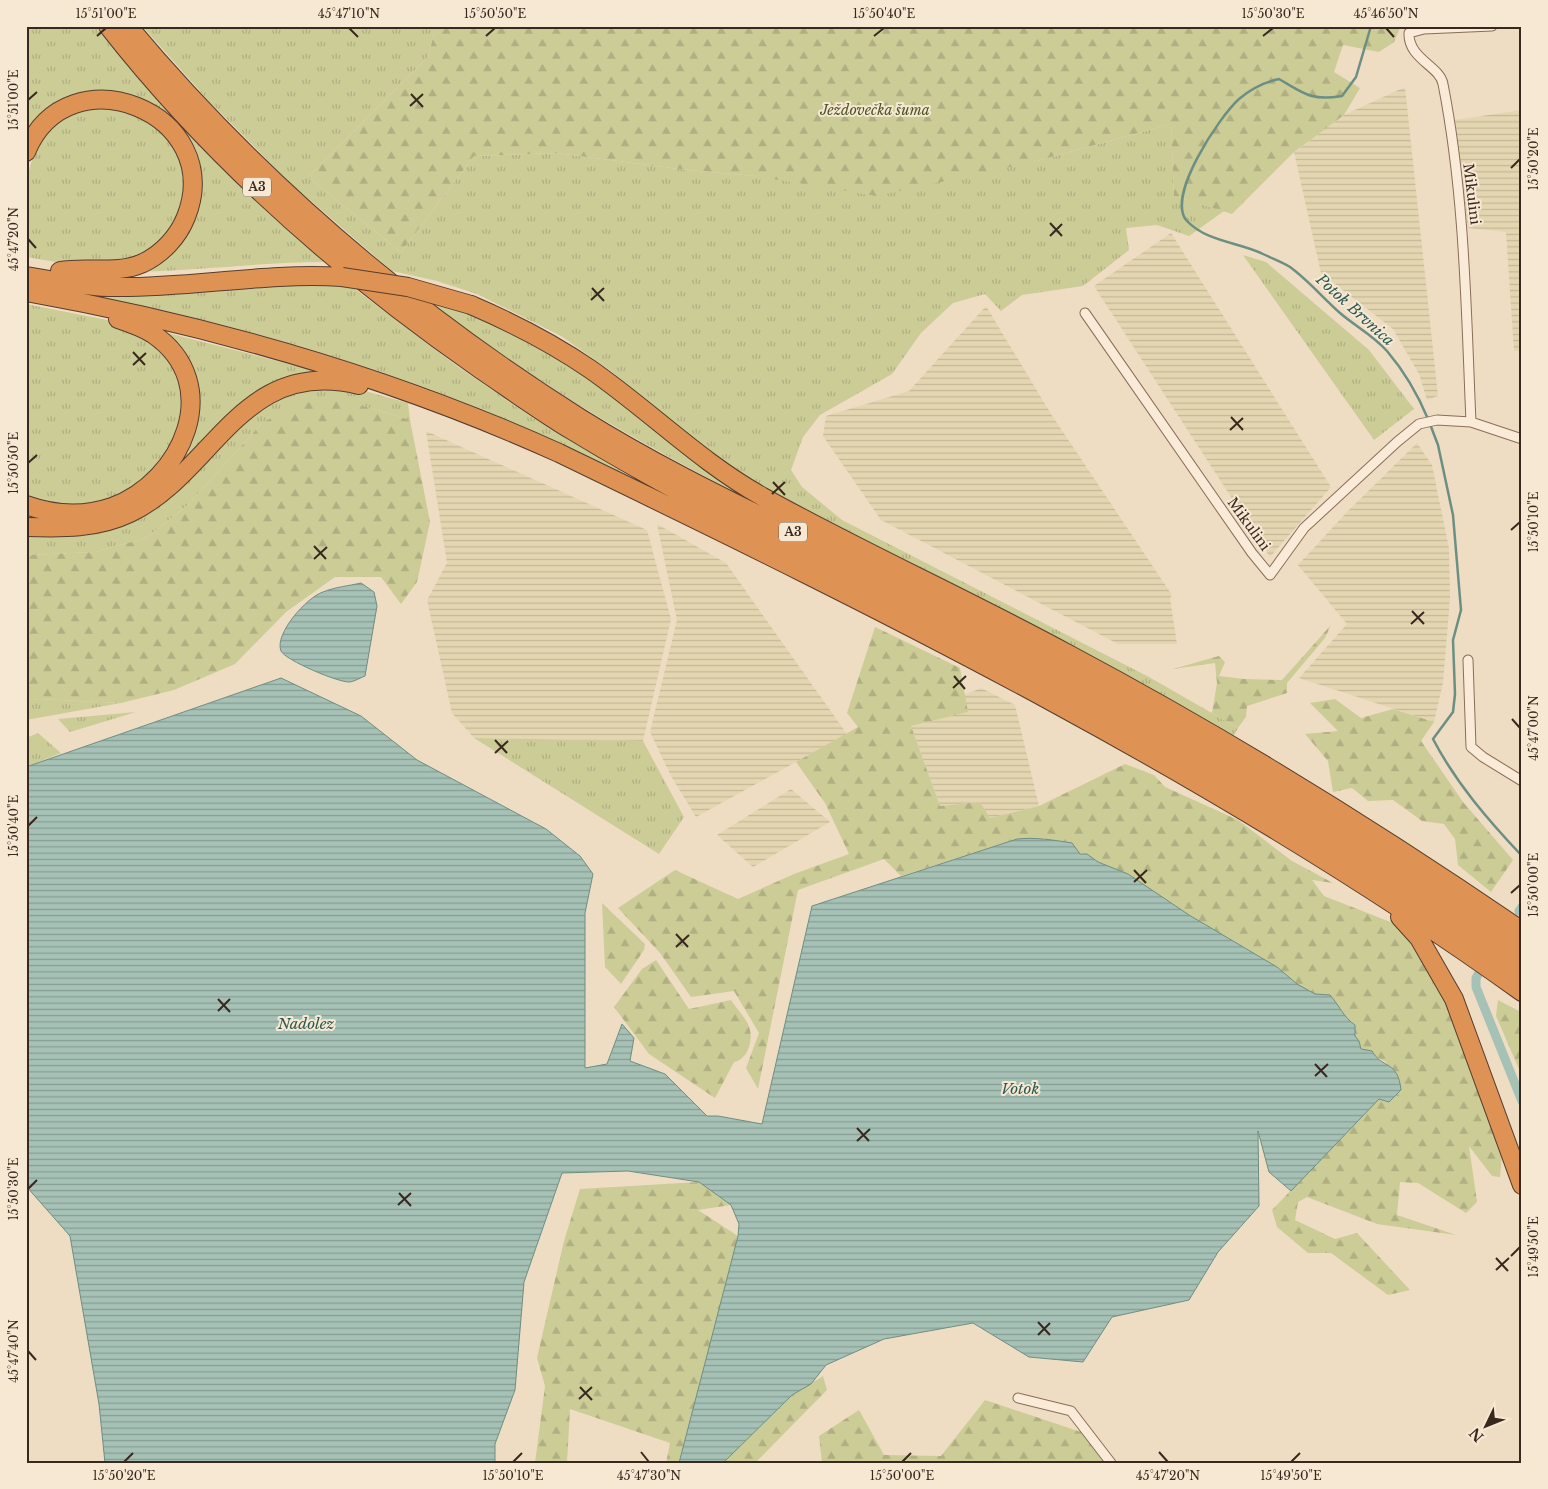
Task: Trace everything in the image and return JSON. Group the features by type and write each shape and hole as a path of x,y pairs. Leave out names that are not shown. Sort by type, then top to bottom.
{"highway":[{"name":"A3","path":"108,26 161,88 212,143 288,217 371,288 424,329 532,404 571,430 657,479 977,642 1131,725 1322,838 1522,971"},
{"name":"A3","path":"128,26 168,74 228,137 335,239 451,330 511,372 582,419 662,465 1137,710 1338,829 1522,951"},
{"path":"26,152 40,129 68,107 81,102 108,99 135,105 155,115 175,134 188,157 193,184 192,200 179,232 165,248 149,260 128,267 101,271 74,269 60,271"},
{"path":"26,266 132,277 197,275 212,282"},
{"path":"26,276 74,284 110,287 212,282 285,275 342,277 408,287 471,305 544,340 592,370 687,446 762,496 993,614 1145,695 1345,814 1522,931"},
{"path":"26,292 107,308 255,343 325,363 439,402 559,452 965,656 1123,740 1356,880 1522,992"},
{"path":"26,506 66,514 97,511 112,507 138,493 157,478 182,442 189,421 190,398 188,382 182,366 174,354 153,334 116,318 107,308"},
{"path":"26,528 96,526 131,513 165,489 246,409 276,391 298,384 342,380 424,404 439,402"},
{"path":"1356,880 1399,916 1419,938 1442,975 1454,999 1522,1185"}],"street":[{"name":"Mikulini","path":"1085,313 1252,553 1270,575 1304,528 1419,424 1437,420 1471,422 1463,226 1443,81 1408,42 1408,33 1424,29 1492,26"},
{"path":"1471,422 1522,439"},
{"path":"1468,660 1471,747 1483,758 1522,781"},
{"path":"1018,1398 1071,1411 1111,1463"}],"shaded area":[{"path":"1405,87 1438,396 1427,400 1419,374 1393,329 1321,273 1294,152 1344,115"},
{"path":"1522,110 1522,351 1514,351 1506,232 1468,228 1455,120"},
{"path":"1171,233 1331,487 1270,557 1094,286"},
{"path":"986,306 1051,414 1172,595 1170,598 1177,644 1118,644 881,520 823,436 826,416 909,391"},
{"path":"426,431 647,530 671,619 643,741 474,738 452,713 427,600 447,563"},
{"path":"1417,443 1432,465 1449,548 1450,599 1443,683 1434,722 1299,678 1347,624 1298,565 1346,513"},
{"path":"657,524 726,563 847,734 696,817 671,776 650,732 677,620"},
{"path":"981,688 1015,705 1039,806 990,818 980,802 940,806 911,726 967,712 964,695"},
{"path":"791,789 830,822 753,867 717,835"}],"green space":[{"path":"26,26 95,26 176,119 234,179 325,262 121,272 134,271 196,209 171,120 147,102 127,95 107,93 26,144"},
{"path":"142,26 436,26 428,57 308,177 401,252 474,156 556,153 687,170 755,176 1033,162 1171,124 1174,196 1224,211 1189,236 1157,225 1126,228 1129,250 1083,286 1022,295 1001,311 985,294 953,303 921,333 892,374 820,415 803,437 791,470 802,487 842,520 1149,677 1238,728 1233,737 775,496 697,445 611,371 561,336 477,294 437,281 392,271 290,183 207,99"},
{"name":"Ježdovečka šuma","path":"436,26 1401,26 1394,42 1379,52 1343,45 1334,72 1360,88 1344,115 1294,152 1232,214 1174,196 1171,124 1033,162 876,196 755,176 687,170 556,153 474,156 401,252 308,177 428,57"},
{"path":"123,106 170,136 187,174 174,230 139,259 68,264 26,257 26,186 29,169 35,153 44,138 62,120 78,110 92,107"},
{"path":"1243,255 1266,262 1369,350 1414,409 1374,440"},
{"path":"26,284 351,286 457,366 533,418 631,477 682,504 527,429 427,389 342,361"},
{"path":"422,297 469,312 542,347 816,534 681,464 602,419 510,360"},
{"path":"26,304 107,320 146,338 168,356 182,383 184,419 161,464 120,497 74,507 26,498"},
{"path":"160,331 332,375 308,375 187,461 154,490 195,422"},
{"path":"304,388 354,388 408,403 410,420 371,408 262,423 188,505 146,538 95,552 26,555 26,534 91,532 257,408"},
{"path":"334,401 371,408 410,420 430,522 417,582 401,604 381,577 335,577 286,612 235,664 174,690 121,703 38,699 26,701 26,555 95,552 146,538 188,505 262,423 298,403"},
{"path":"1331,625 1325,638 1287,683 1287,693 1247,706 1246,717 1238,728 1212,713 1217,683 1215,663 1173,669 1219,656 1225,662 1219,676 1282,680"},
{"path":"875,627 960,668 968,712 911,726 940,806 980,802 990,818 1039,806 1125,764 1154,775 1165,787 1238,820 1292,861 1333,883 1312,880 1324,896 1393,923 1423,958 1441,990 1502,1155 1500,1177 1492,1176 1469,1146 1477,1202 1466,1213 1418,1183 1400,1182 1397,1215 1456,1235 1377,1224 1307,1197 1298,1202 1295,1220 1335,1239 1357,1233 1410,1290 1388,1295 1331,1253 1308,1253 1277,1227 1272,1210 1379,1099 1389,1102 1401,1091 1386,1062 1361,1049 1359,1041 1355,1036 1355,1025 1330,995 1315,994 1297,984 1277,967 1189,915 1128,874 1098,862 1087,854 1079,853 1060,841 1038,838 1017,839 901,876 884,859 798,890 758,1089 746,1068 759,1033 734,991 691,997 660,953 618,908 675,870 738,899 794,874 849,854 825,803 796,762 858,727 847,713"},
{"path":"38,699 121,703 26,720 26,701"},
{"path":"1335,699 1361,718 1393,709 1434,722 1421,741 1463,802 1513,860 1491,892 1458,865 1455,839 1444,824 1422,821 1393,800 1368,801 1352,788 1333,792 1328,761 1305,734 1338,731 1310,703"},
{"path":"136,712 70,732 58,719"},
{"path":"38,733 61,753 26,767 26,738"},
{"path":"474,738 643,741 684,817 659,854"},
{"path":"602,903 645,944 644,950 621,984 605,967"},
{"path":"656,960 689,1009 731,1000 749,1026 751,1040 748,1050 739,1061 734,1062 715,1098 649,1054 614,1007 642,969"},
{"path":"1498,1000 1519,1011 1522,1018 1522,1076 1496,1016"},
{"path":"699,1182 731,1205 698,1210 738,1236 679,1463 666,1463 670,1443 570,1409 567,1463 535,1463 545,1386 537,1358 564,1241 580,1189"},
{"path":"823,1376 827,1390 755,1463 723,1463 792,1395"},
{"path":"985,1400 1081,1432 1108,1463 822,1463 819,1436 859,1410 884,1455 941,1456"}],"water":[{"path":"361,583 374,592 377,606 365,676 350,682 335,679 292,660 281,651 282,635 287,626 301,608 316,595 328,590"},
{"name":"Nadolez","path":"281,678 361,716 417,760 546,829 580,856 593,874 585,913 585,1068 607,1064 622,1024 634,1038 630,1061 665,1074 707,1116 718,1116 762,1124 812,906 1024,838 1072,843 1080,854 1087,854 1098,862 1128,874 1189,915 1277,967 1297,984 1315,994 1330,995 1355,1025 1355,1036 1359,1041 1361,1049 1372,1051 1376,1057 1393,1069 1397,1074 1401,1090 1389,1102 1379,1099 1291,1191 1269,1172 1258,1131 1259,1206 1218,1252 1189,1300 1112,1317 1083,1362 1029,1357 973,1323 884,1339 826,1365 811,1384 792,1395 723,1463 679,1463 738,1236 739,1224 731,1205 699,1182 628,1171 562,1173 524,1282 515,1390 495,1444 495,1463 105,1463 99,1404 70,1236 26,1186 26,767"}],"waterway":[{"name":"Potok Brvnica","path":"1371,26 1356,77 1342,96 1315,97 1295,89 1279,79 1258,86 1239,99 1220,122 1198,157 1183,194 1182,210 1187,221 1204,233 1214,238 1254,250 1284,263 1297,272 1340,313 1387,351 1410,383 1428,419"},
{"name":"Potok Brvnica","path":"1430,424 1438,445 1453,515 1461,610 1453,640 1455,694 1453,712 1433,739 1452,771 1473,800 1522,856"},
{"path":"1519,911 1522,907"},
{"path":"1480,971 1476,978 1476,987 1522,1101"}],"water label":[{"name":"Votok","path":"1020,1089"}]}
